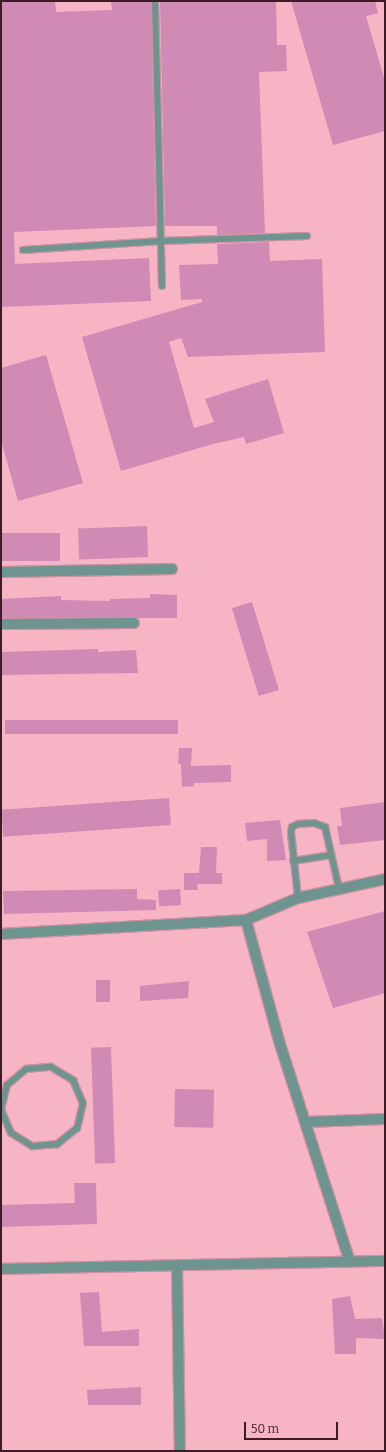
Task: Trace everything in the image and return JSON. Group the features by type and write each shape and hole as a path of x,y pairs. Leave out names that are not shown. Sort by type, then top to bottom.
{"street":[{"path":"1,572 172,569"},
{"path":"1,624 134,623"},
{"path":"1,934 246,920 298,898 385,879"},
{"path":"246,920 280,1041 307,1122 350,1262"},
{"path":"307,1122 385,1119"},
{"path":"1,1269 385,1261"},
{"path":"177,1266 180,1451"}],"lane":[{"path":"155,1 162,286"},
{"path":"23,250 162,241 307,236"},
{"path":"298,898 291,832 292,827 298,824 314,823 325,827 330,855 339,888"},
{"path":"293,861 330,855"},
{"path":"51,1067 73,1080 83,1103 77,1128 57,1144 32,1146 10,1133 1,1109 7,1085 26,1069 51,1067"}],"building":[{"path":"1,1 55,1 56,12 112,10 111,1 151,1 156,226 14,232 15,264 149,258 151,301 1,307"},
{"path":"160,1 276,1 277,45 286,45 287,71 259,72 265,233 217,235 217,226 165,226"},
{"path":"291,1 375,1 378,13 366,16 385,81 385,131 333,145"},
{"path":"269,242 270,261 322,259 325,352 188,357 181,338 169,342 194,428 214,422 205,399 268,379 284,433 246,444 244,437 213,444 121,471 82,337 202,302 202,299 181,300 179,265 218,264 217,244"},
{"path":"46,355 83,483 18,501 1,440 1,368"},
{"path":"147,526 148,557 79,559 78,528"},
{"path":"1,533 60,533 60,561 1,561"},
{"path":"150,594 177,595 177,618 1,618 1,599 61,596 61,600 110,601 110,599 150,598"},
{"path":"252,602 279,690 259,696 232,608"},
{"path":"98,649 98,652 136,650 138,673 1,675 1,652"},
{"path":"5,720 178,720 178,734 5,734"},
{"path":"179,748 192,748 191,766 231,765 231,782 194,783 194,786 182,787 181,764 178,764"},
{"path":"169,798 171,825 3,837 1,810"},
{"path":"385,802 385,840 340,845 337,826 342,826 340,808"},
{"path":"280,820 286,860 267,861 267,839 247,841 245,823"},
{"path":"201,847 217,847 216,873 222,873 222,884 197,884 198,890 184,890 184,873 199,873"},
{"path":"137,889 137,899 156,900 156,910 4,914 3,891"},
{"path":"180,889 181,905 159,906 158,891"},
{"path":"385,911 385,993 333,1008 307,932"},
{"path":"96,980 110,980 110,1002 96,1002"},
{"path":"189,981 188,998 140,1001 140,986"},
{"path":"111,1047 115,1163 95,1164 91,1048"},
{"path":"175,1089 214,1090 213,1128 174,1127"},
{"path":"74,1183 96,1183 97,1224 1,1227 1,1205 75,1203"},
{"path":"99,1292 102,1332 139,1329 139,1346 84,1346 80,1293"},
{"path":"350,1296 355,1319 382,1318 385,1339 356,1338 356,1354 335,1354 332,1299"},
{"path":"141,1387 141,1405 88,1405 87,1390"}]}
